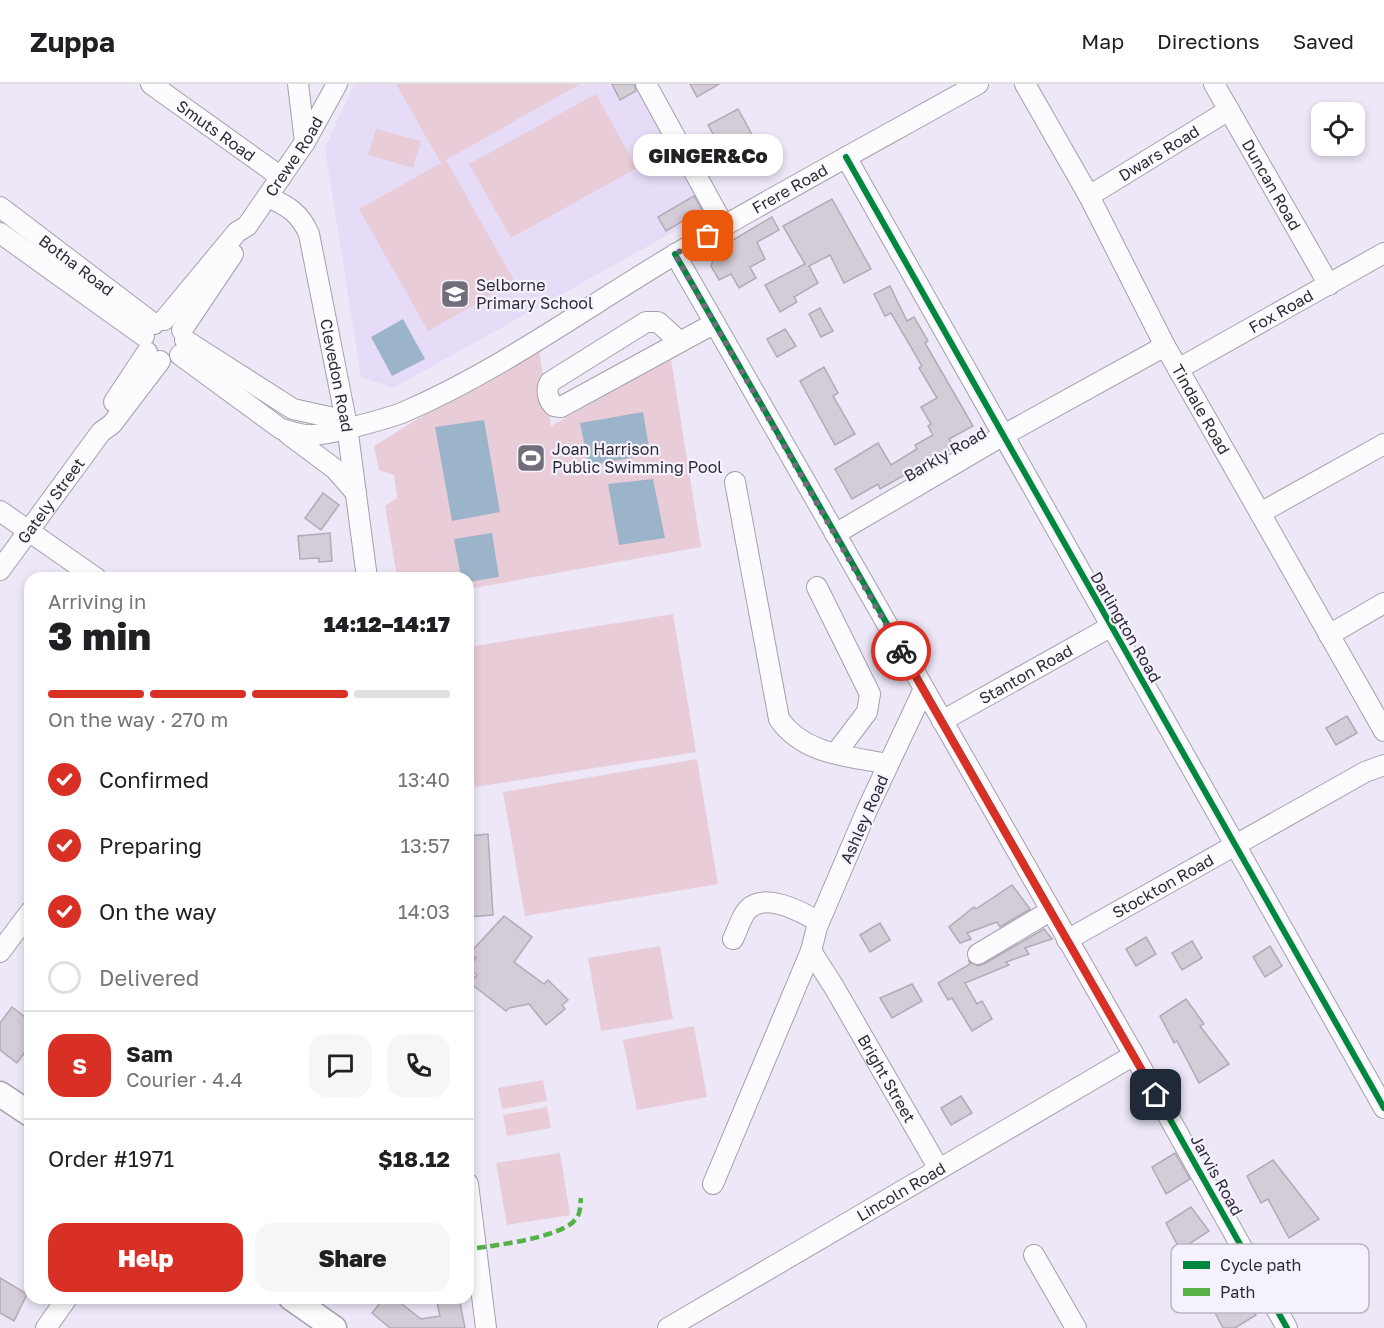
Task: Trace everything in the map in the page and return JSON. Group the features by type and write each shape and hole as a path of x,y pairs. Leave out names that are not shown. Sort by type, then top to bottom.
{"main road":[{"path":"0,1094 24,1110"},
{"path":"300,1304 334,1328"}],"street":[{"name":"Smuts Road","path":"151,84 281,177"},
{"path":"298,84 305,142"},
{"name":"Crewe Road","path":"183,342 245,236 247,226 305,142 337,84"},
{"name":"Frere Road","path":"335,426 401,413 455,386 675,254 978,84"},
{"name":"Tindale Road","path":"1025,84 1089,196 1164,346 1384,731"},
{"name":"Duncan Road","path":"1214,84 1329,285"},
{"path":"653,86 724,226"},
{"name":"Dwars Road","path":"1089,196 1229,110"},
{"name":"Darlington Road","path":"846,158 1384,1108"},
{"name":"Clevedon Road","path":"267,197 291,208 304,222 309,234 335,426 356,493 367,572"},
{"name":"Botha Road","path":"0,207 154,339"},
{"name":"Crewe Road","path":"154,339 237,232 247,226"},
{"name":"Botha Road","path":"0,233 154,339"},
{"name":"Fox Road","path":"1178,369 1384,253"},
{"name":"Jarvis Road","path":"675,254 1240,1244"},
{"path":"680,342 658,322 646,322 550,382 547,389 551,403 558,407 566,404 715,323"},
{"path":"154,339 174,323 183,342 281,429 335,468 356,493"},
{"path":"154,339 183,342 293,409 335,426"},
{"name":"Gately Street","path":"0,570 101,432 112,424 154,339"},
{"name":"Barkly Road","path":"835,534 1002,436 1164,346"},
{"path":"281,429 309,436 335,426"},
{"path":"1260,513 1384,444"},
{"path":"735,482 779,719 800,741 818,750 888,764"},
{"path":"0,511 85,572"},
{"path":"817,587 870,694 871,702 867,712 836,753"},
{"path":"1329,635 1384,603"},
{"name":"Stanton Road","path":"942,721 1110,627"},
{"name":"Ashley Road","path":"712,1184 811,951 819,922 888,764 924,689"},
{"name":"Stockton Road","path":"1067,940 1234,844 1365,772 1384,765"},
{"path":"733,939 746,912 752,906 783,903 819,922"},
{"path":"978,954 1050,911"},
{"path":"0,926 24,918"},
{"path":"0,952 24,922"},
{"name":"Bright Street","path":"811,951 939,1169"},
{"name":"Lincoln Road","path":"668,1328 1134,1055"},
{"path":"474,1232 486,1328"},
{"path":"1034,1255 1076,1328"},
{"path":"46,1328 64,1304"},
{"name":"Jarvis Road","path":"1279,1313 1287,1328"}],"shaded area":[{"name":"Selborne Primary School","path":"354,84 648,84 711,211 393,388 361,377 325,148"},
{"path":"396,84 580,84 446,160 515,282 428,331 359,209 441,163"},
{"path":"596,94 637,168 511,238 469,164"},
{"path":"376,129 421,141 413,168 368,155"},
{"name":"Joan Harrison Public Swimming Pool","path":"538,344 551,426 671,359 701,547 474,588 474,572 396,572 385,506 397,498 394,475 379,470 374,446"},
{"path":"673,614 696,752 475,787 474,646"},
{"path":"697,759 718,884 525,916 503,792"},
{"path":"660,946 673,1019 601,1031 588,958"},
{"path":"694,1026 707,1097 637,1110 623,1040"},
{"path":"543,1080 547,1101 502,1109 498,1088"},
{"path":"547,1107 551,1128 507,1136 503,1115"},
{"path":"560,1153 570,1215 507,1225 496,1163"}],"water":[{"path":"403,319 425,359 392,376 371,337"},
{"path":"643,412 650,454 589,466 580,423"},
{"path":"484,420 500,512 452,521 435,427"},
{"path":"653,479 665,538 619,545 608,484"},
{"path":"492,533 499,577 474,581 474,572 460,572 454,539"}],"building":[{"path":"612,84 634,84 636,91 620,100"},
{"path":"690,84 719,84 697,97"},
{"path":"738,109 765,158 735,174 708,125"},
{"path":"694,196 702,210 666,231 658,217"},
{"path":"832,199 871,269 844,283 830,255 809,266 818,283 794,297 797,302 780,312 765,285 805,264 783,226"},
{"path":"772,217 779,230 757,242 765,259 750,267 756,278 739,288 731,274 719,280 711,266 716,250"},
{"path":"890,286 907,321 914,317 928,341 925,343 973,426 949,439 954,447 880,489 878,484 852,499 835,469 878,443 891,465 917,449 915,445 933,435 928,426 931,424 921,407 937,398 919,368 922,366 891,313 885,316 874,294"},
{"path":"820,308 833,331 821,337 809,314"},
{"path":"785,329 796,346 777,357 767,339"},
{"path":"824,367 838,393 833,396 855,434 835,445 800,381"},
{"path":"323,493 339,505 321,530 305,518"},
{"path":"330,533 332,561 319,562 319,558 300,559 298,536"},
{"path":"1347,716 1357,733 1336,745 1326,728"},
{"path":"488,834 493,915 474,917 474,835"},
{"path":"1012,885 1030,909 1000,927 997,922 967,933 971,939 960,943 949,927 974,907 976,909"},
{"path":"504,916 532,937 514,962 544,984 548,980 568,1000 562,1005 565,1009 546,1025 529,1004 509,1008 506,1011 474,986 474,978 477,975 474,972 476,958 474,949"},
{"path":"880,923 890,940 870,952 860,935"},
{"path":"1044,929 1052,939 1025,948 1029,954 1006,962 1009,965 965,983 977,1004 982,1001 992,1019 972,1031 952,998 948,1000 938,983 970,964 969,961 978,966 984,964"},
{"path":"1146,937 1156,954 1136,966 1126,949"},
{"path":"1192,941 1202,958 1182,970 1172,953"},
{"path":"1270,946 1282,966 1265,977 1253,957"},
{"path":"912,984 922,1001 892,1018 880,998"},
{"path":"1186,999 1204,1024 1200,1026 1229,1064 1199,1083 1177,1041 1174,1043 1160,1016"},
{"path":"12,1007 24,1016 24,1053 17,1063 0,1050 0,1023"},
{"path":"961,1096 972,1113 951,1125 941,1108"},
{"path":"1175,1153 1190,1179 1166,1194 1152,1167"},
{"path":"1273,1160 1319,1219 1289,1238 1268,1199 1261,1203 1247,1176"},
{"path":"1191,1207 1209,1231 1189,1244 1177,1244 1166,1223"},
{"path":"0,1278 24,1292 24,1300 14,1321 0,1313"},
{"path":"379,1304 402,1304 421,1319 440,1316 437,1304 460,1304 465,1328 390,1328 372,1313"},
{"path":"1215,1313 1254,1313 1256,1315 1235,1328 1223,1328"}],"marked path":[{"path":"477,1248 544,1236 568,1226 578,1215 581,1198"}],"cycle path":[{"path":"846,157 1384,1108"},
{"path":"675,254 1240,1244"},
{"path":"1279,1313 1287,1328"}],"way so far":[{"path":"708,236 675,254 901,651"}],"place":[{"name":"GINGER&Co","path":"708,236"},
{"name":"Selborne Primary School","path":"455,294"},
{"name":"Joan Harrison Public Swimming Pool","path":"531,458"}],"route":[{"path":"901,651 1156,1095"}]}
